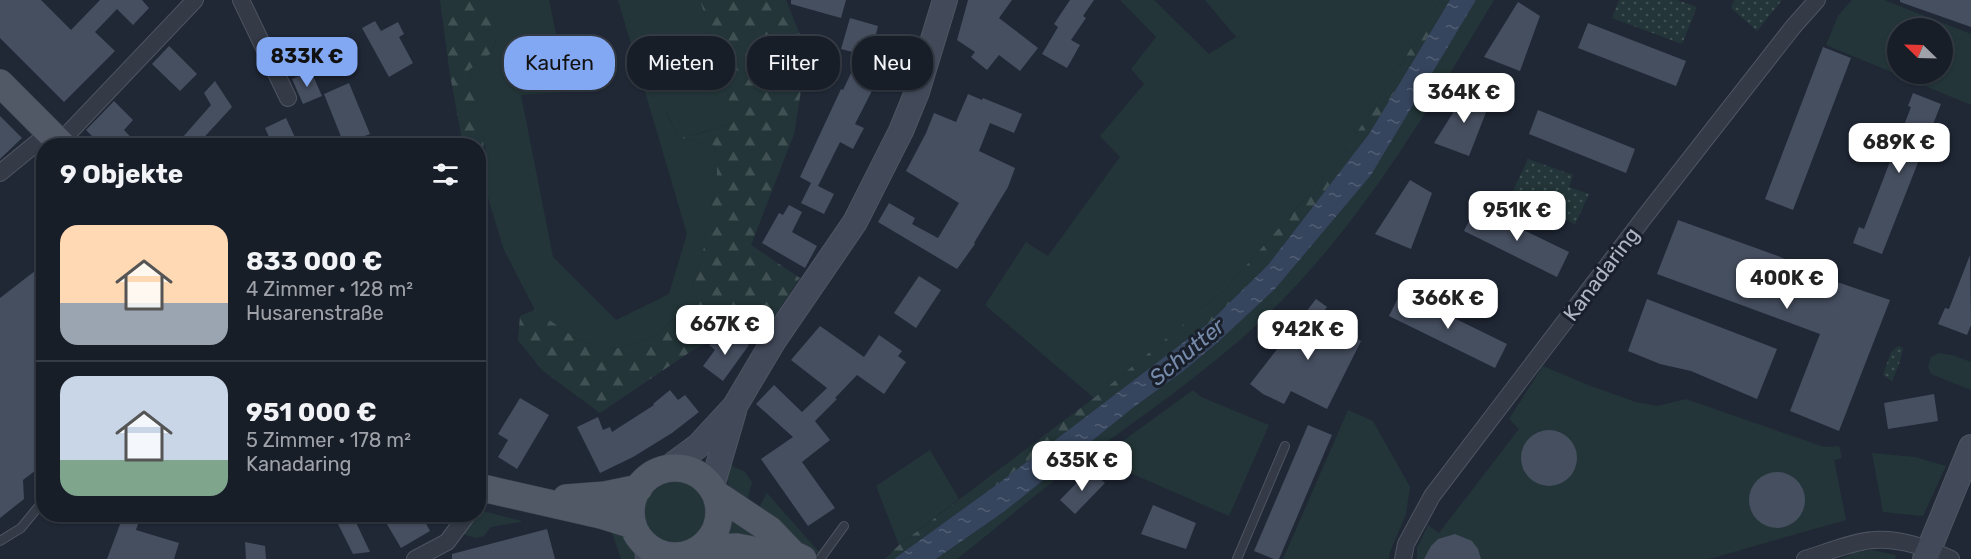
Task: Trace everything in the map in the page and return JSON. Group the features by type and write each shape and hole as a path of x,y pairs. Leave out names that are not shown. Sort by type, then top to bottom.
{"main road":[{"path":"0,83 56,138"},
{"path":"643,543 631,512 633,500 639,488 651,475 667,469 680,468 703,477 714,490 770,530 802,557"},
{"path":"535,500 605,495 639,488"},
{"path":"689,554 712,538 718,524 720,509 714,490"},
{"path":"486,491 601,514 658,553 672,556 737,547 802,557"}],"street":[{"path":"60,138 195,0"},
{"path":"241,0 288,98"},
{"path":"667,469 698,446 735,406 773,342 860,213 917,92 945,0"},
{"name":"Kanadaring","path":"1403,559 1406,544 1432,496 1646,215 1816,0"},
{"path":"0,173 36,153"},
{"path":"714,490 735,406"},
{"path":"1805,559 1873,540 1899,541 1936,556 1971,447"},
{"path":"415,559 447,542 462,522"}],"lane":[{"path":"1237,559 1285,446"},
{"path":"0,541 21,528 36,510"},
{"path":"802,557 844,526"}],"green space":[{"path":"440,0 492,0 499,33 490,54 469,70 483,138 462,138"},
{"path":"492,0 549,0 556,36 504,36 504,90 568,90 568,92 521,95 553,257 616,320 669,294 687,234 645,90 726,90 733,123 694,135 685,134 673,108 666,112 678,137 713,145 717,156 717,173 705,244 686,307 656,336 615,349 578,340 535,310 504,250 486,191 486,138 483,138 469,70 488,54 496,40"},
{"path":"618,0 700,0 711,36 629,36"},
{"path":"700,0 786,0 800,35 747,36 747,90 801,90 794,134 751,245 800,278 774,317 753,307 733,331 693,350 600,413 542,370 518,340 520,316 535,310 578,340 615,349 656,336 686,307 705,244 717,173 717,156 713,145 678,137 666,111 673,108 685,134 695,135 733,123 726,90 735,90 735,36 711,36"},
{"path":"1120,0 1154,0 1209,54 1236,37 1205,0 1440,0 1393,78 1340,158 1225,290 1094,398 985,305 1026,242 1048,256 1120,157 1100,136 1144,84 1131,69 1156,37"},
{"path":"1440,0 1450,0 1369,134 1268,265 1210,323 999,483 894,559 885,559 899,545 1094,398 1225,290 1340,158 1393,78"},
{"path":"1476,0 1494,0 1390,167 1331,246 1298,283 1264,318 1217,359 1168,398 1053,482 957,559 936,559 1005,511 1134,407 1182,372 1275,289 1371,175"},
{"path":"1619,0 1677,0 1697,7 1682,44 1612,18"},
{"path":"1734,0 1782,0 1757,31 1731,8"},
{"path":"1852,0 1884,0 1930,18 1887,18 1887,70 1826,45 1838,16"},
{"path":"1953,27 1971,34 1971,105 1920,84 1953,84"},
{"path":"1528,159 1573,175 1569,187 1589,194 1575,224 1510,197"},
{"path":"1898,346 1903,348 1892,381 1883,375 1891,352"},
{"path":"1938,353 1971,362 1971,390 1931,374 1928,367 1931,357"},
{"path":"1543,366 1636,402 1658,406 1686,399 1824,447 1839,446 1842,458 1834,460 1846,520 1709,559 1417,559 1417,548 1428,525 1439,533 1519,429 1509,419"},
{"path":"1193,390 1201,397 1269,425 1229,516 1098,459"},
{"path":"1348,410 1373,421 1410,487 1406,514 1389,559 1283,559"},
{"path":"930,450 959,499 899,545 876,486"},
{"path":"1872,453 1915,457 1946,466 1923,516 1883,512"},
{"path":"726,463 745,472 752,482 746,507 728,482"},
{"path":"674,478 686,481 697,488 704,499 707,511 704,523 697,534 686,541 674,544 662,541 651,534 644,523 641,511 644,499 651,488 662,481"},
{"path":"767,493 819,552 818,554 755,515"},
{"path":"486,512 522,521 491,527 484,536 476,538 462,534 470,522 486,522"},
{"path":"732,516 779,547 726,536"},
{"path":"610,527 630,539 641,559 621,559"},
{"path":"1872,550 1896,555 1895,559 1840,559 1856,552"}],"water":[{"name":"Schutter","path":"1450,0 1476,0 1371,175 1275,289 1182,372 1134,407 1005,511 936,559 894,559 999,483 1209,323 1268,265 1369,134"}],"building":[{"path":"0,0 41,0 71,30 100,0 142,0 149,8 133,25 117,9 95,32 115,51 64,102 0,38"},
{"path":"791,0 846,0 841,18 791,4"},
{"path":"968,0 1012,0 999,18 1038,48 1020,71 999,55 987,70 971,57 975,52 957,40"},
{"path":"1070,0 1094,0 1083,16 1086,18 1071,40 1080,45 1067,68 1042,54 1058,27 1054,24"},
{"path":"1900,0 1971,0 1971,27 1953,21 1953,18 1945,18 1900,2"},
{"path":"1518,2 1540,16 1520,71 1484,57"},
{"path":"850,18 878,26 876,36 852,36 852,52 841,49"},
{"path":"375,21 381,31 398,22 404,34 399,37 413,63 389,77 362,28"},
{"path":"1588,23 1686,61 1676,86 1578,48"},
{"path":"169,46 197,74 180,91 152,64"},
{"path":"1823,47 1851,58 1793,210 1765,199"},
{"path":"311,71 322,96 303,104 292,79"},
{"path":"852,71 852,90 872,90 855,124 864,128 853,149 840,142 818,186 834,194 824,214 801,203 811,183 800,177 841,89 843,90"},
{"path":"215,81 232,107 203,138 182,138 211,105 204,93"},
{"path":"349,83 370,134 360,138 342,138 324,94"},
{"path":"1468,89 1490,102 1469,156 1434,143"},
{"path":"1913,93 1941,104 1882,254 1853,243 1859,227 1864,229 1911,107 1908,106"},
{"path":"968,94 1022,114 1014,133 990,123 979,151 1015,168 1008,187 975,244 957,269 878,222 889,203 915,218 912,224 938,238 959,203 906,171 934,113 956,122"},
{"path":"114,101 133,120 124,130 132,138 94,138 86,130"},
{"path":"1538,110 1635,149 1626,173 1529,134"},
{"path":"0,116 22,138 0,159"},
{"path":"286,118 295,138 269,138 265,128"},
{"path":"1410,180 1432,193 1411,249 1375,234"},
{"path":"789,205 802,212 792,232 817,246 805,268 762,243 779,213 783,215"},
{"path":"1476,207 1569,252 1557,277 1464,231"},
{"path":"1678,220 1890,300 1839,431 1790,411 1820,334 1657,274"},
{"path":"1970,255 1971,325 1967,335 1938,324 1945,308 1949,309"},
{"path":"36,270 36,470 23,480 24,499 0,518 0,298"},
{"path":"919,276 941,290 916,328 894,313"},
{"path":"1401,292 1507,344 1495,368 1389,316"},
{"path":"1316,299 1327,307 1318,319 1361,341 1327,409 1291,391 1284,404 1263,394 1250,384"},
{"path":"1647,299 1777,349 1757,399 1691,371 1660,364 1628,351"},
{"path":"820,326 864,357 879,335 902,351 898,356 906,362 884,394 857,375 815,421 830,440 802,462 835,508 808,526 761,459 793,437 756,404 774,385 802,412 827,388 791,360"},
{"path":"734,334 749,345 723,381 703,366 715,350 709,345"},
{"path":"670,390 678,400 685,395 699,412 672,433 633,457 600,473 577,427 598,417 603,430 610,427 612,432 654,405"},
{"path":"1934,394 1938,421 1888,429 1884,403"},
{"path":"520,398 549,415 517,469 498,457 508,440 498,434"},
{"path":"1308,425 1332,435 1279,559 1274,559 1254,551"},
{"path":"1549,430 1564,435 1572,443 1577,458 1572,473 1564,481 1549,486 1534,481 1526,473 1521,458 1526,443 1534,435"},
{"path":"1090,469 1105,483 1075,514 1060,500"},
{"path":"1777,472 1788,474 1797,480 1803,489 1805,500 1803,511 1797,520 1788,526 1777,528 1766,526 1757,520 1751,511 1749,500 1751,489 1757,480 1766,474"},
{"path":"1153,505 1196,523 1186,549 1141,534"},
{"path":"121,522 138,524 136,530 179,543 174,559 107,559"},
{"path":"337,522 356,522 370,552 353,554"},
{"path":"386,522 425,522 430,531 401,548"},
{"path":"547,529 555,559 452,559 452,554"},
{"path":"1455,534 1472,541 1481,559 1424,559 1438,539"},
{"path":"245,542 265,546 266,559 246,559"}]}
